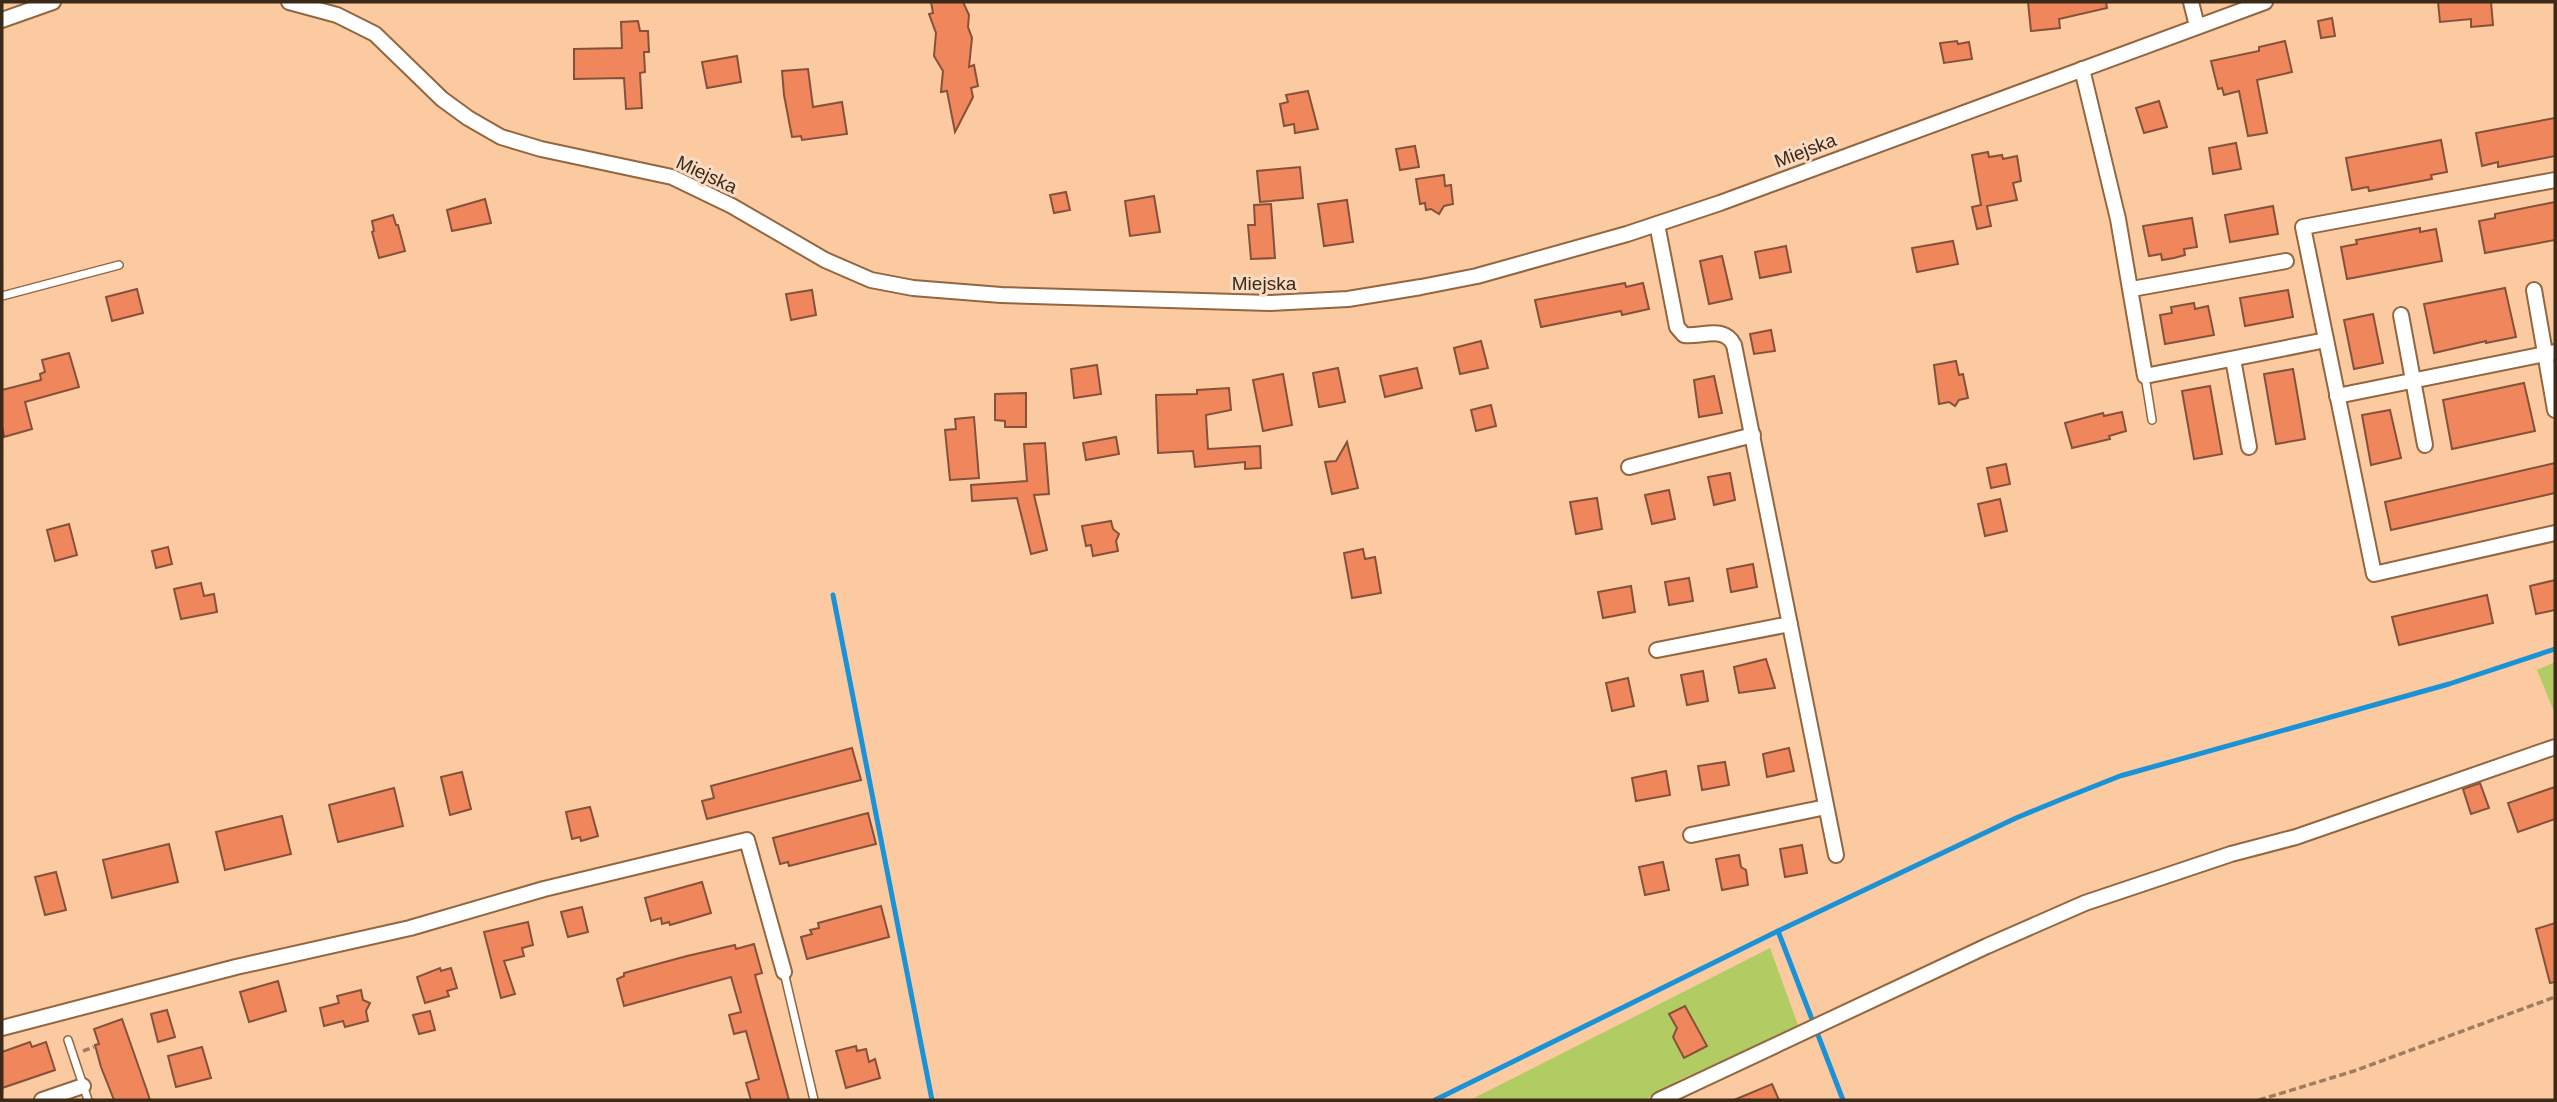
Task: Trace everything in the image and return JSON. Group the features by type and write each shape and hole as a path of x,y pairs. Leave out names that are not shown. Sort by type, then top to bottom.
{"street":[{"path":"2,20 53,2"},
{"name":"Miejska","path":"289,2 337,15 375,34 442,99 501,137 541,149 672,177 732,206 825,260 872,280 891,285 1002,295 1160,301 1315,302 1477,276 1657,224 2265,2"},
{"path":"2191,2 2197,26"},
{"path":"2082,69 2118,219 2145,376 2326,340"},
{"path":"2555,180 2303,227 2374,574 2555,533"},
{"path":"1657,224 1677,327 1684,335 1721,332 1730,336 1734,345 1836,855"},
{"path":"2132,289 2286,261"},
{"path":"2534,290 2550,353 2555,410"},
{"path":"2401,315 2425,445"},
{"path":"2337,396 2550,353"},
{"path":"2233,359 2249,447"},
{"path":"1629,467 1753,435"},
{"path":"1657,650 1790,624"},
{"path":"1659,1100 1987,946 2085,903 2231,854 2296,837 2555,747"},
{"path":"1691,835 1826,807"},
{"path":"2,1028 236,967 410,928 544,889 747,840 784,972"},
{"path":"42,1100 83,1086"}],"lane":[{"path":"2,296 119,265"},
{"path":"2145,376 2152,419"},
{"path":"784,972 814,1100"},
{"path":"68,1040 89,1100"}],"path":[{"path":"2259,1100 2354,1071 2555,997"}],"green space":[{"path":"2555,662 2555,714 2537,670"},
{"path":"1770,948 1798,1025 1782,1034 1679,1080 1645,1100 1470,1100"}],"building":[{"path":"931,2 963,2 969,15 968,27 972,38 969,67 974,65 978,86 971,88 973,97 955,132 947,91 941,92 943,71 934,56 936,33 929,14 933,13"},
{"path":"2028,2 2106,2 2107,8 2059,19 2060,28 2031,31"},
{"path":"2438,2 2491,2 2493,25 2471,27 2471,19 2440,22"},
{"path":"2332,18 2335,36 2321,38 2318,21"},
{"path":"638,21 640,31 648,31 649,52 644,52 645,72 640,73 642,108 626,109 624,78 574,79 574,49 622,48 621,22"},
{"path":"1957,41 1958,44 1969,42 1972,59 1944,63 1940,43"},
{"path":"2285,41 2292,72 2257,80 2267,133 2248,136 2239,91 2224,95 2222,88 2218,89 2211,61 2259,51 2259,47"},
{"path":"737,56 741,82 707,88 702,62"},
{"path":"808,69 813,107 842,102 847,134 802,140 801,136 792,137 782,71"},
{"path":"1308,91 1318,129 1295,133 1294,124 1284,126 1280,104 1288,102 1286,95"},
{"path":"2159,101 2167,127 2144,133 2136,108"},
{"path":"2555,118 2555,156 2498,167 2498,162 2482,166 2476,133"},
{"path":"2441,140 2447,172 2431,175 2432,179 2369,191 2368,187 2352,190 2346,158"},
{"path":"2236,143 2241,169 2213,174 2209,148"},
{"path":"1415,146 1419,167 1400,170 1396,149"},
{"path":"1988,152 1989,157 2002,155 2003,159 2017,156 2021,181 2013,183 2017,200 1987,206 1991,226 1977,229 1972,207 1981,205 1972,155"},
{"path":"1300,167 1303,198 1260,202 1257,171"},
{"path":"1444,175 1445,186 1451,185 1453,204 1444,206 1439,214 1431,209 1426,210 1425,203 1420,204 1416,179"},
{"path":"1066,192 1070,210 1054,213 1050,195"},
{"path":"1154,196 1160,232 1130,236 1125,201"},
{"path":"485,199 491,223 452,231 447,210"},
{"path":"1347,200 1353,242 1324,246 1318,204"},
{"path":"2555,202 2555,240 2485,253 2479,221 2495,218 2495,214"},
{"path":"1271,204 1275,258 1251,259 1248,225 1255,225 1254,205"},
{"path":"2273,206 2278,234 2230,242 2225,215"},
{"path":"393,215 405,251 379,258 372,221"},
{"path":"2192,218 2197,247 2184,249 2185,255 2174,258 2162,260 2161,254 2149,256 2143,226"},
{"path":"2420,228 2420,232 2436,229 2442,261 2347,279 2341,247 2357,244 2356,240"},
{"path":"1953,241 1958,264 1917,272 1912,248"},
{"path":"1786,246 1791,272 1760,278 1755,252"},
{"path":"1722,256 1732,299 1709,304 1700,261"},
{"path":"1625,283 1626,287 1643,283 1649,309 1622,315 1621,311 1541,327 1535,300"},
{"path":"2505,288 2516,337 2434,353 2424,304"},
{"path":"137,289 143,313 112,321 106,297"},
{"path":"812,290 816,315 791,320 786,294"},
{"path":"2288,290 2293,317 2245,326 2240,298"},
{"path":"2194,303 2195,309 2208,306 2214,335 2165,344 2160,315 2172,313 2171,307"},
{"path":"2373,314 2383,363 2354,369 2344,320"},
{"path":"1771,330 1775,351 1754,354 1750,334"},
{"path":"1481,341 1488,368 1460,374 1454,348"},
{"path":"69,353 79,387 25,402 32,429 4,437 2,390 41,380 40,374 45,372 42,360"},
{"path":"1956,361 1959,375 1963,374 1968,398 1959,400 1955,406 1949,402 1939,404 1934,365"},
{"path":"1097,365 1101,394 1074,398 1071,369"},
{"path":"1338,368 1345,402 1319,407 1313,373"},
{"path":"1417,368 1422,388 1385,397 1380,376"},
{"path":"2293,369 2305,439 2276,444 2264,374"},
{"path":"1283,374 1292,425 1263,431 1253,380"},
{"path":"1714,376 1722,413 1699,417 1694,380"},
{"path":"2524,383 2535,431 2452,449 2443,400"},
{"path":"2210,386 2222,454 2194,459 2182,391"},
{"path":"1229,388 1231,410 1206,415 1208,449 1260,446 1261,468 1245,469 1245,462 1195,467 1193,451 1158,453 1156,395 1197,394 1197,390"},
{"path":"1026,393 1026,427 1005,427 1005,421 995,420 995,394"},
{"path":"1491,405 1496,426 1476,431 1471,410"},
{"path":"2390,410 2401,458 2371,465 2362,415"},
{"path":"2122,412 2126,431 2109,436 2110,439 2072,448 2065,423 2103,413 2104,416"},
{"path":"974,417 979,478 950,480 945,430 956,429 955,419"},
{"path":"1116,437 1119,454 1086,460 1083,443"},
{"path":"1347,442 1358,488 1332,494 1325,462 1336,461"},
{"path":"1045,443 1049,494 1034,495 1047,550 1031,554 1017,498 972,501 971,485 1027,481 1024,444"},
{"path":"2555,463 2555,493 2391,530 2385,502"},
{"path":"2006,464 2010,484 1991,488 1987,468"},
{"path":"1730,473 1735,500 1714,505 1708,477"},
{"path":"1669,490 1675,519 1652,524 1645,495"},
{"path":"1597,498 1602,529 1576,534 1570,502"},
{"path":"2000,499 2007,531 1985,536 1978,504"},
{"path":"1111,521 1113,529 1119,534 1116,541 1118,551 1093,556 1091,545 1086,546 1082,526"},
{"path":"69,524 77,555 55,561 47,530"},
{"path":"168,547 172,564 156,568 152,551"},
{"path":"1363,549 1365,559 1375,557 1381,593 1352,598 1344,553"},
{"path":"1753,564 1757,587 1731,592 1727,569"},
{"path":"1689,578 1693,601 1669,605 1665,582"},
{"path":"2555,580 2555,610 2536,614 2530,586"},
{"path":"201,583 204,596 214,594 217,612 181,619 174,589"},
{"path":"1631,586 1635,612 1603,618 1598,592"},
{"path":"2487,595 2493,623 2399,645 2392,617"},
{"path":"1766,659 1775,688 1739,693 1734,667"},
{"path":"1703,671 1708,701 1687,705 1681,675"},
{"path":"1628,678 1634,706 1612,711 1606,683"},
{"path":"852,748 861,780 707,819 702,801 714,798 711,786"},
{"path":"1789,748 1794,771 1767,777 1763,754"},
{"path":"1725,762 1729,785 1702,790 1698,766"},
{"path":"1666,771 1670,795 1636,801 1632,778"},
{"path":"462,772 471,809 450,815 441,777"},
{"path":"2480,783 2489,808 2471,814 2463,789"},
{"path":"2555,787 2555,819 2518,832 2508,803"},
{"path":"394,788 403,826 338,842 329,805"},
{"path":"590,807 598,836 581,841 580,837 572,839 566,812"},
{"path":"868,813 876,844 789,866 788,862 780,864 773,838"},
{"path":"282,816 291,854 225,870 216,832"},
{"path":"169,844 178,882 112,898 103,860"},
{"path":"1802,845 1807,873 1785,877 1780,849"},
{"path":"1739,855 1741,867 1746,870 1748,885 1722,890 1716,859"},
{"path":"1663,862 1669,890 1645,895 1639,867"},
{"path":"56,872 66,910 45,915 35,877"},
{"path":"702,882 711,913 670,925 669,922 662,924 661,918 651,921 645,898"},
{"path":"881,906 889,937 807,959 801,937 812,934 810,930 819,928 818,923"},
{"path":"582,907 588,932 568,937 561,912"},
{"path":"528,922 533,945 522,948 524,956 504,961 515,994 501,998 484,932"},
{"path":"2555,923 2555,982 2550,983 2536,929"},
{"path":"754,944 762,973 755,975 789,1100 751,1100 746,1083 759,1079 746,1031 734,1034 729,1015 741,1012 731,977 624,1006 617,979 624,976 624,973 687,956 735,945 736,949"},
{"path":"440,968 441,971 451,968 457,988 447,991 449,996 425,1003 417,977"},
{"path":"278,981 286,1011 249,1022 240,992"},
{"path":"361,990 363,1000 370,1003 366,1011 368,1021 345,1027 343,1021 324,1026 320,1008 339,1003 337,996"},
{"path":"1685,1006 1707,1046 1684,1058 1673,1037 1677,1028 1669,1014"},
{"path":"167,1010 175,1037 158,1042 151,1014"},
{"path":"430,1011 435,1030 419,1034 413,1015"},
{"path":"122,1019 150,1100 114,1100 101,1067 95,1045 99,1044 94,1029"},
{"path":"30,1042 32,1047 46,1042 55,1070 2,1088 2,1052"},
{"path":"856,1046 857,1051 866,1049 869,1062 875,1059 880,1078 846,1088 836,1051"},
{"path":"202,1047 211,1078 176,1087 168,1056"},
{"path":"1772,1084 1779,1100 1734,1100"}],"waterway":[{"path":"833,595 932,1100"},
{"path":"1435,1100 1778,931 2016,818 2062,799 2120,776 2449,684 2555,649"},
{"path":"1778,931 1843,1100"}]}
